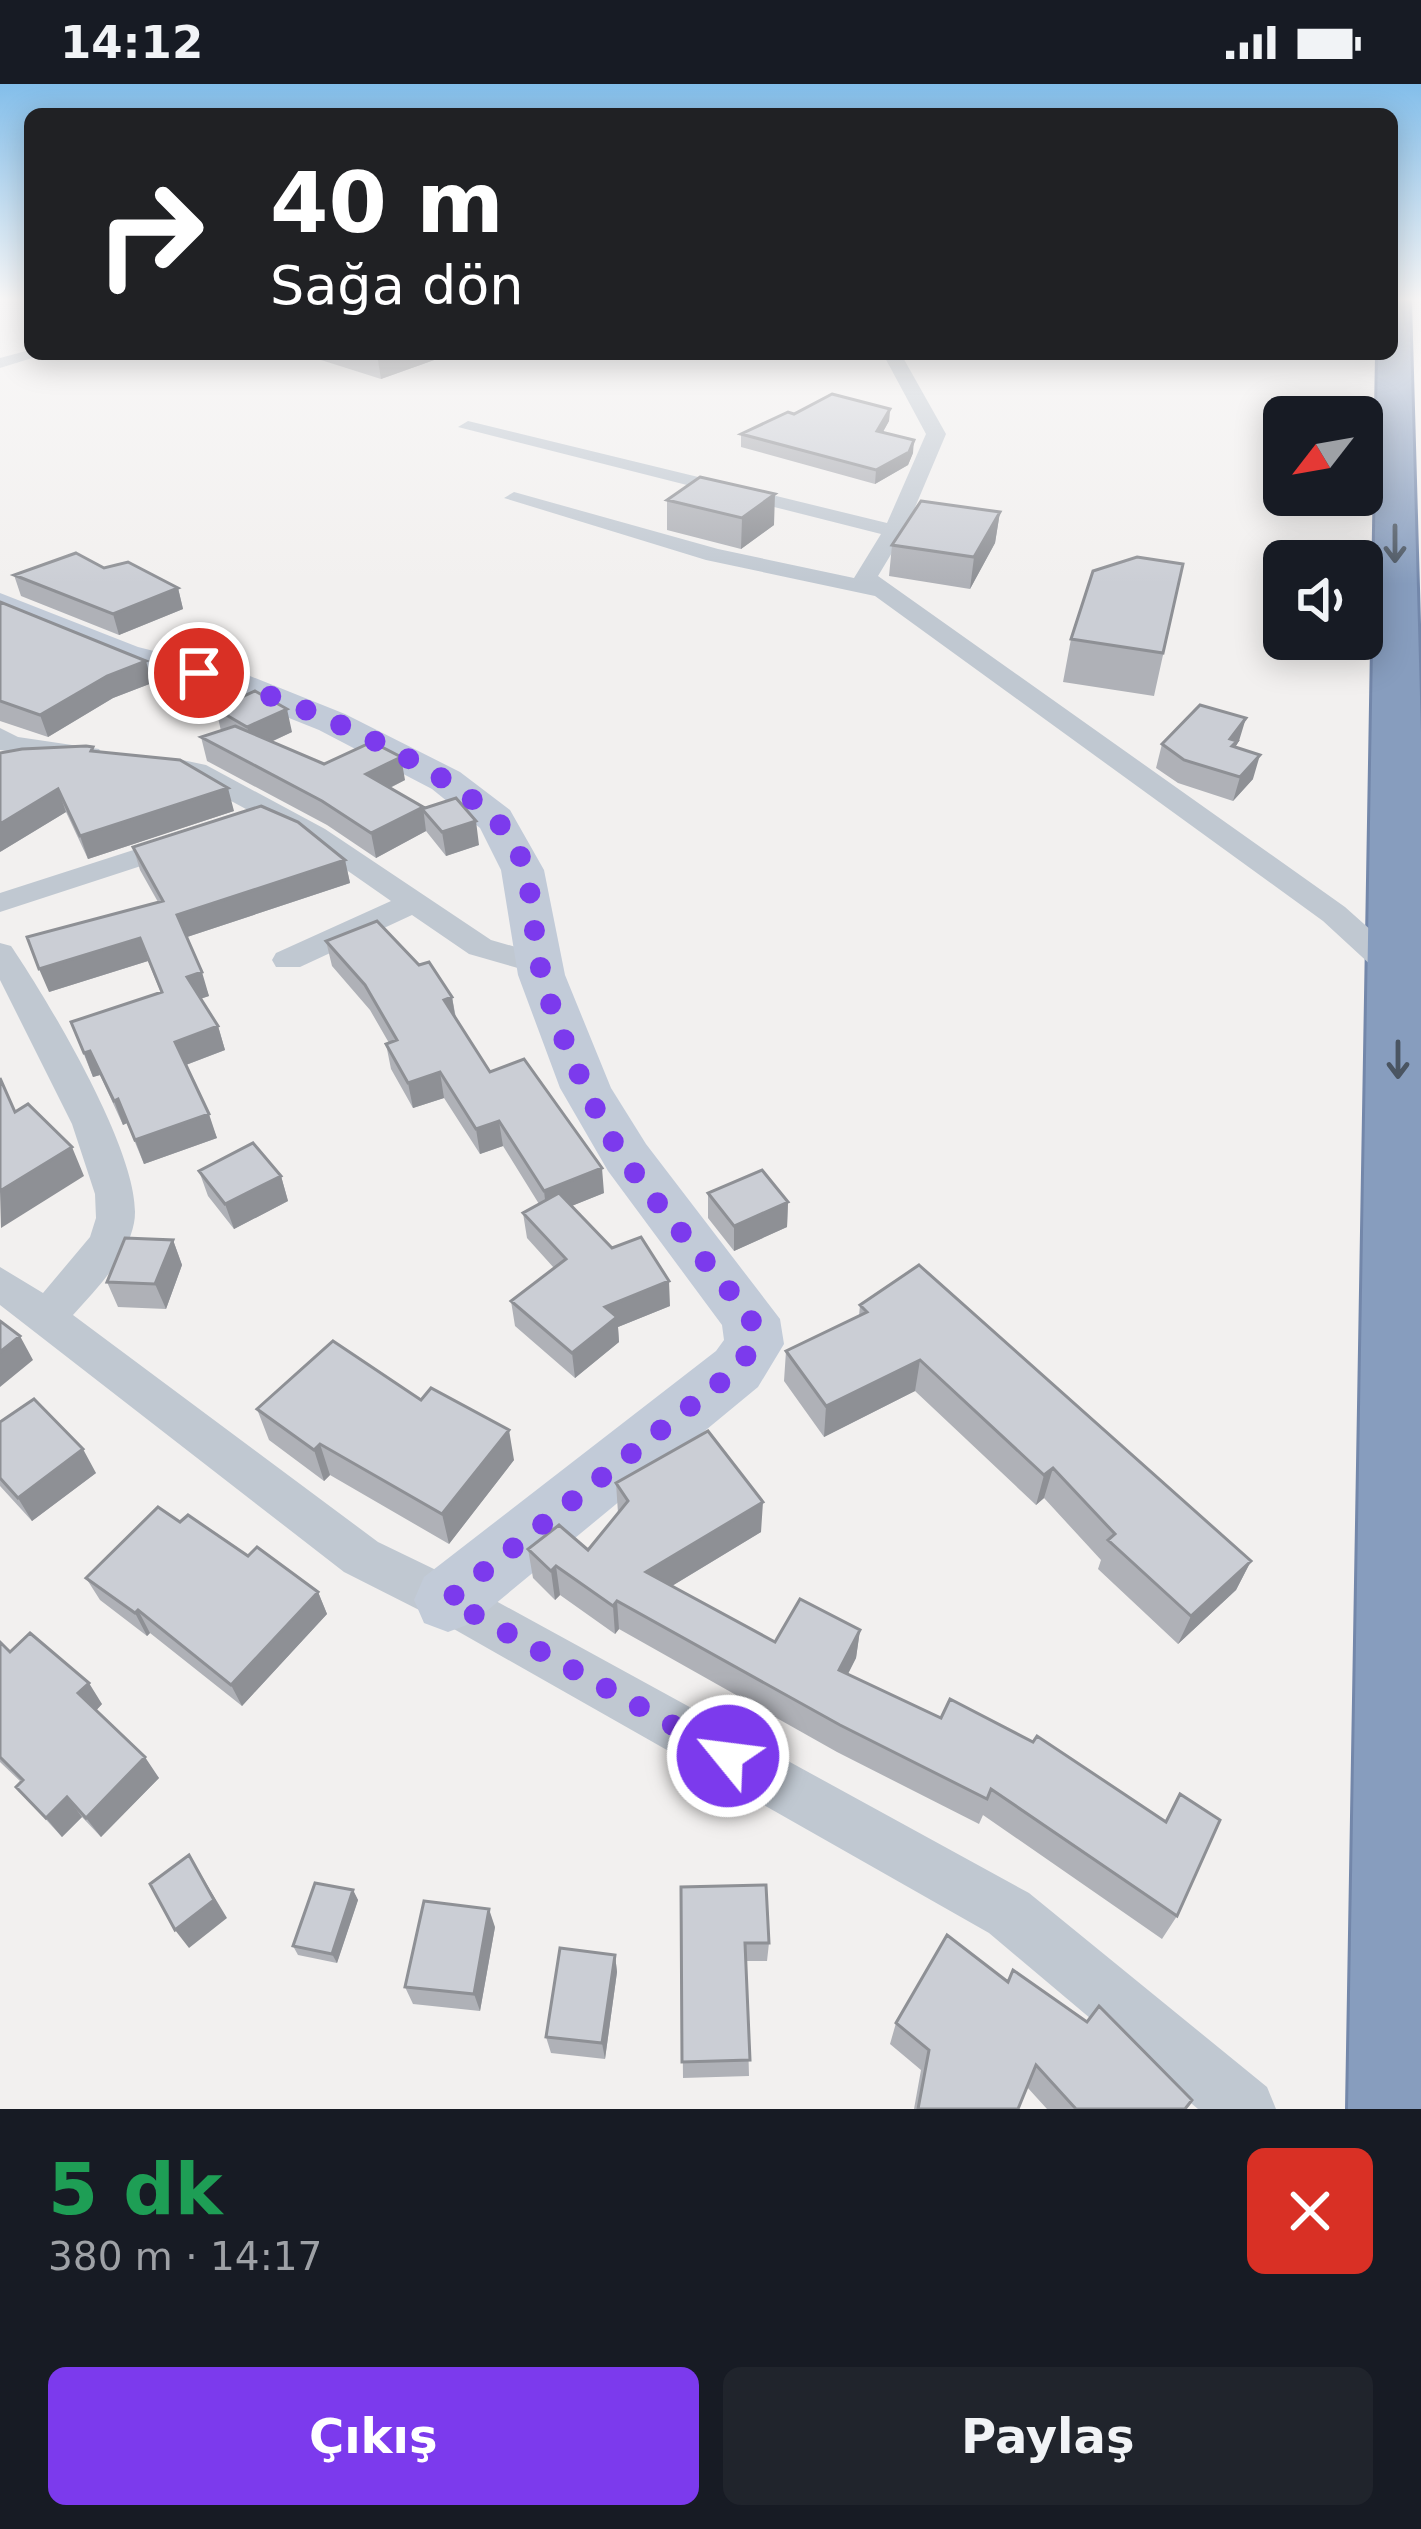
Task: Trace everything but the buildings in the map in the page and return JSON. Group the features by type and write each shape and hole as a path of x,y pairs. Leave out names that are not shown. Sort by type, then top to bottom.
{"highway":[{"path":"1395,396 1405,2109"}],"street":[{"path":"914,396 935,434 894,531 866,578 1334,914 1398,973"},
{"path":"468,427 894,531"},
{"path":"514,498 714,555 880,590"},
{"path":"0,603 130,656 232,682 393,752 463,790 492,815 514,844 529,881 539,964 568,1050 599,1113 629,1166 751,1318 754,1344 737,1369 448,1600"},
{"path":"3,743 196,771 315,835 481,947 539,964"},
{"path":"0,903 269,814"},
{"path":"287,960 415,902"},
{"path":"0,953 82,1106 113,1183 116,1218 104,1247 46,1317"},
{"path":"0,1282 361,1557 448,1600 1009,1912 1245,2109"}],"route":[{"path":"199,673 232,682 393,752 463,790 492,815 514,844 529,881 539,964 568,1050 599,1113 629,1166 751,1318 754,1344 737,1369 448,1600 728,1756"}]}
